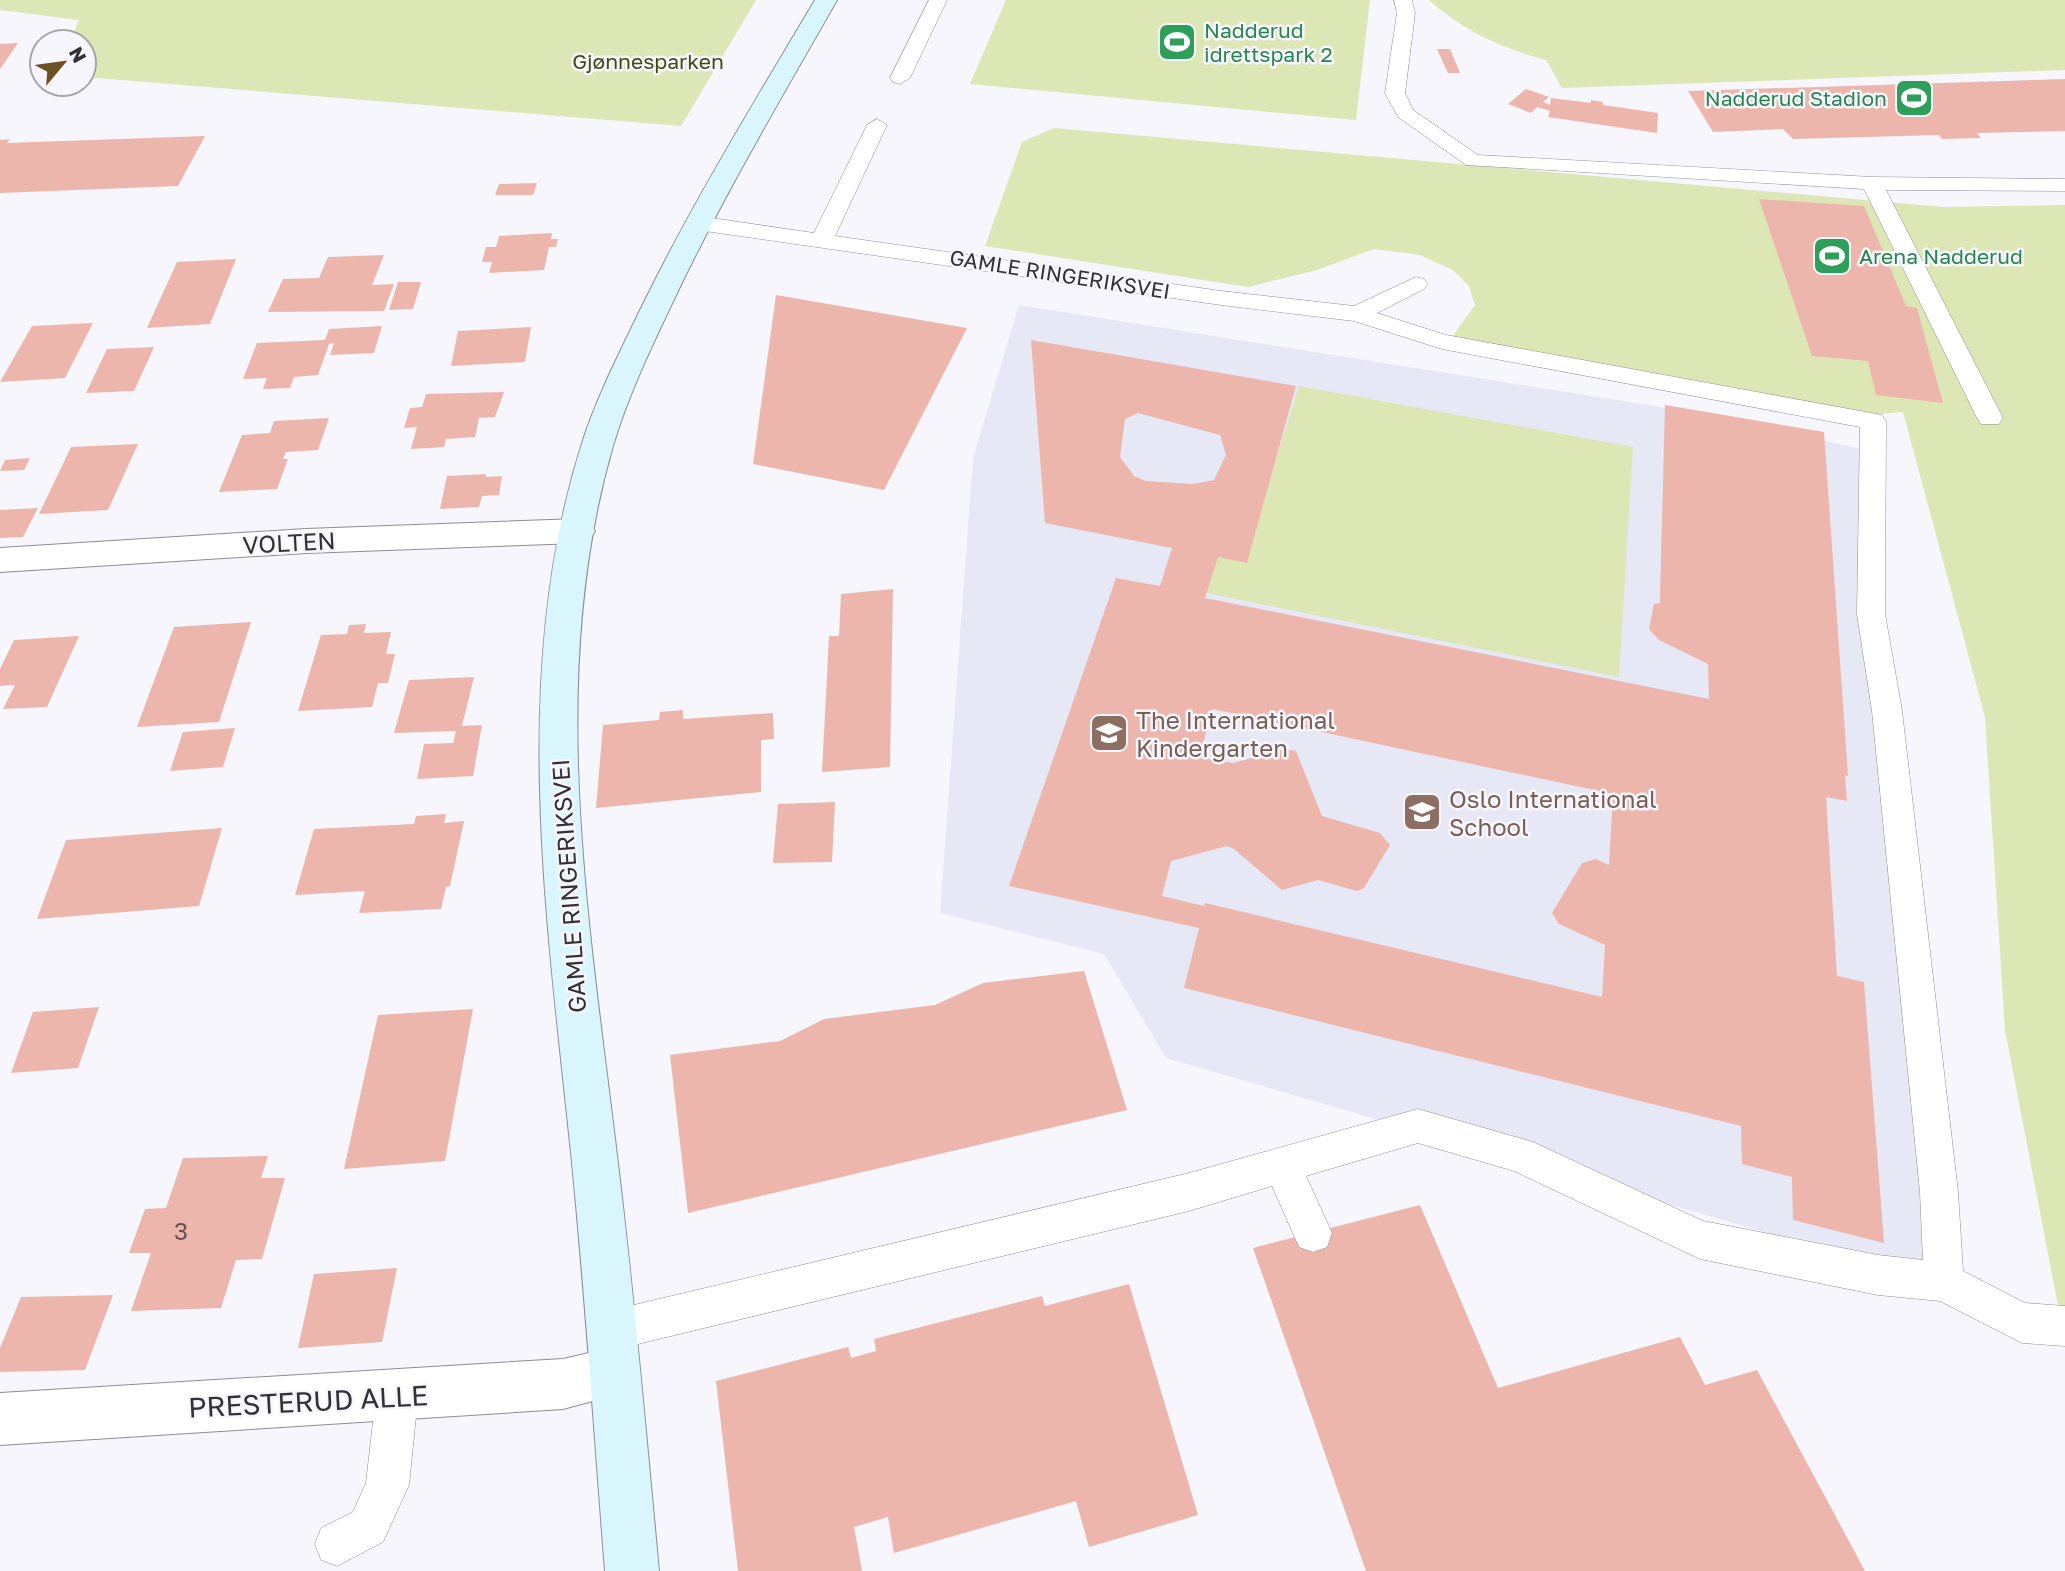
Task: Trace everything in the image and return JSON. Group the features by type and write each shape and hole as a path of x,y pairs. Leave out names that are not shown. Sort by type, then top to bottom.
{"main road":[{"name":"GAMLE RINGERIKSVEI","path":"632,1571 614,1351 561,846 557,747 560,663 578,531 593,461 611,403 678,256 826,0"}],"street":[{"name":"VOLTEN","path":"0,560 306,541 578,531"},
{"name":"PRESTERUD ALLE","path":"0,1419 563,1384 614,1351"}],"lane":[{"path":"900,78 938,0"},
{"path":"1403,0 1406,13 1395,93 1405,113 1472,161 1872,183 2065,186"},
{"path":"821,239 877,125"},
{"path":"1872,183 1990,418"},
{"name":"GAMLE RINGERIKSVEI","path":"698,223 1221,298 1357,314 1443,342 1873,421 1871,614 1887,711 1939,1192 1944,1282"},
{"path":"1357,314 1416,284"},
{"path":"614,1351 969,1247 1189,1192 1418,1126 1520,1154 1700,1240 1878,1275 1944,1282 2022,1323 2065,1326"},
{"path":"1281,1165 1313,1233"},
{"path":"337,1544 368,1528 387,1485 397,1396"}],"shaded area":[{"name":"Oslo International School","path":"1019,305 1667,408 1872,451 1871,614 1943,1284 1166,1058 1104,954 940,913 973,458"}],"green space":[{"name":"Gjønnesparken","path":"0,0 756,0 681,126 98,78 98,28 76,28 79,20 0,10"},
{"name":"Nadderud idrettspark 2","path":"1006,0 1370,0 1356,120 970,84"},
{"path":"1429,0 2065,0 2065,70 1562,88 1546,60 1484,37 1455,21"},
{"path":"1054,128 1943,207 2065,205 2065,1342 2005,1030 1985,717 1903,412 1870,415 1452,337 1475,305 1469,286 1453,270 1420,255 1374,249 1317,270 1248,287 985,246 1022,142"},
{"path":"1299,386 1633,447 1619,677 1206,593 1216,554 1245,558"}],"building":[{"path":"18,43 0,69 0,44"},
{"path":"1437,49 1450,49 1460,73 1448,73"},
{"name":"Nadderud Stadion","path":"2065,79 2065,131 1977,133 1981,138 1942,139 1939,135 1793,139 1783,129 1713,132 1688,91"},
{"path":"1526,89 1549,97 1543,102 1550,105 1551,98 1591,103 1591,100 1603,102 1603,105 1658,113 1657,133 1548,117 1550,111 1537,107 1531,113 1508,104"},
{"path":"205,136 178,186 0,193 0,140 10,139 7,143"},
{"path":"537,183 533,195 495,195 499,184"},
{"name":"Arena Nadderud","path":"1759,199 1864,206 1906,306 1917,308 1943,403 1876,395 1868,361 1812,356"},
{"path":"552,233 551,239 558,239 556,247 549,247 544,270 489,273 492,262 482,262 486,247 496,247 499,236"},
{"path":"384,255 372,285 394,284 384,311 268,312 283,279 319,278 328,257"},
{"path":"236,259 210,324 147,328 177,262"},
{"path":"398,282 421,282 413,309 389,310"},
{"path":"776,295 967,328 884,490 753,464"},
{"path":"93,323 65,378 0,382 32,326"},
{"path":"382,326 374,353 330,355 334,343 329,344 318,375 294,377 290,388 263,389 267,378 243,379 257,343 325,340 329,329"},
{"path":"531,327 525,362 451,366 458,331"},
{"path":"1031,340 1296,386 1247,563 1218,557 1205,598 1709,699 1708,664 1659,640 1649,629 1654,604 1660,603 1665,405 1824,432 1848,776 1845,775 1847,801 1826,797 1837,976 1864,982 1884,1243 1793,1220 1792,1177 1742,1164 1741,1126 1184,988 1199,928 1009,886 1116,578 1160,586 1172,548 1045,523","holes":["1138,413 1220,435 1226,455 1214,480 1192,484 1146,481 1134,476 1120,457 1125,419","1213,709 1613,794 1609,865 1596,859 1582,863 1552,913 1559,924 1605,945 1602,997 1205,903 1204,906 1162,896 1171,861 1227,846 1282,890 1318,880 1357,891 1364,888 1390,845 1380,833 1322,816 1296,751 1285,749 1233,763 1199,757"]},
{"path":"154,347 134,391 86,393 107,349"},
{"path":"504,392 495,417 479,418 475,437 446,439 444,447 411,449 417,427 404,428 410,408 422,407 426,394"},
{"path":"329,418 318,450 286,452 283,459 288,459 277,489 219,492 242,435 270,433 274,421"},
{"path":"138,444 108,510 39,514 71,447"},
{"path":"30,458 24,470 0,471 5,460"},
{"path":"486,474 486,477 502,476 499,495 482,496 479,507 440,509 447,476"},
{"path":"38,508 23,537 0,538 0,510"},
{"path":"893,589 890,767 822,772 829,636 839,636 841,594"},
{"path":"251,622 219,722 137,727 174,627"},
{"path":"366,624 364,633 391,632 386,654 395,654 388,683 378,683 372,707 298,711 321,635 347,634 349,625"},
{"path":"79,636 47,707 3,709 15,685 0,686 0,669 14,640"},
{"path":"474,677 462,726 482,725 473,776 417,779 424,744 453,743 456,731 394,733 409,680"},
{"path":"683,710 683,719 773,713 774,739 761,740 761,792 596,808 603,725 659,720 660,712"},
{"path":"235,728 223,767 170,771 183,732"},
{"path":"835,802 832,862 773,863 778,804"},
{"path":"446,814 444,823 464,821 450,886 446,887 441,909 359,913 365,891 295,895 314,829 414,824 416,816"},
{"path":"222,828 199,906 37,919 66,840"},
{"path":"1084,971 1127,1110 688,1213 670,1055 780,1041 824,1019 935,1005 983,983"},
{"path":"99,1007 78,1068 11,1073 33,1012"},
{"path":"473,1009 445,1161 344,1169 378,1015"},
{"path":"268,1156 261,1178 285,1178 262,1259 236,1260 221,1308 131,1311 151,1253 129,1253 145,1209 166,1208 183,1158"},
{"path":"1420,1205 1498,1388 1680,1337 1705,1385 1757,1370 1865,1571 1366,1571 1253,1248"},
{"path":"397,1268 382,1342 298,1348 314,1274"},
{"path":"1129,1284 1198,1515 1089,1547 1076,1501 894,1553 888,1517 854,1527 862,1571 738,1571 716,1381 848,1347 851,1358 876,1351 874,1339 1042,1296 1045,1306"},
{"path":"113,1295 85,1370 0,1372 0,1348 21,1297"}],"place":[{"name":"Nadderud idrettspark 2","path":"1177,42"},
{"name":"Nadderud Stadion","path":"1914,98"},
{"name":"Arena Nadderud","path":"1832,256"},
{"name":"The International Kindergarten","path":"1109,733"},
{"name":"Oslo International School","path":"1422,812"}]}
